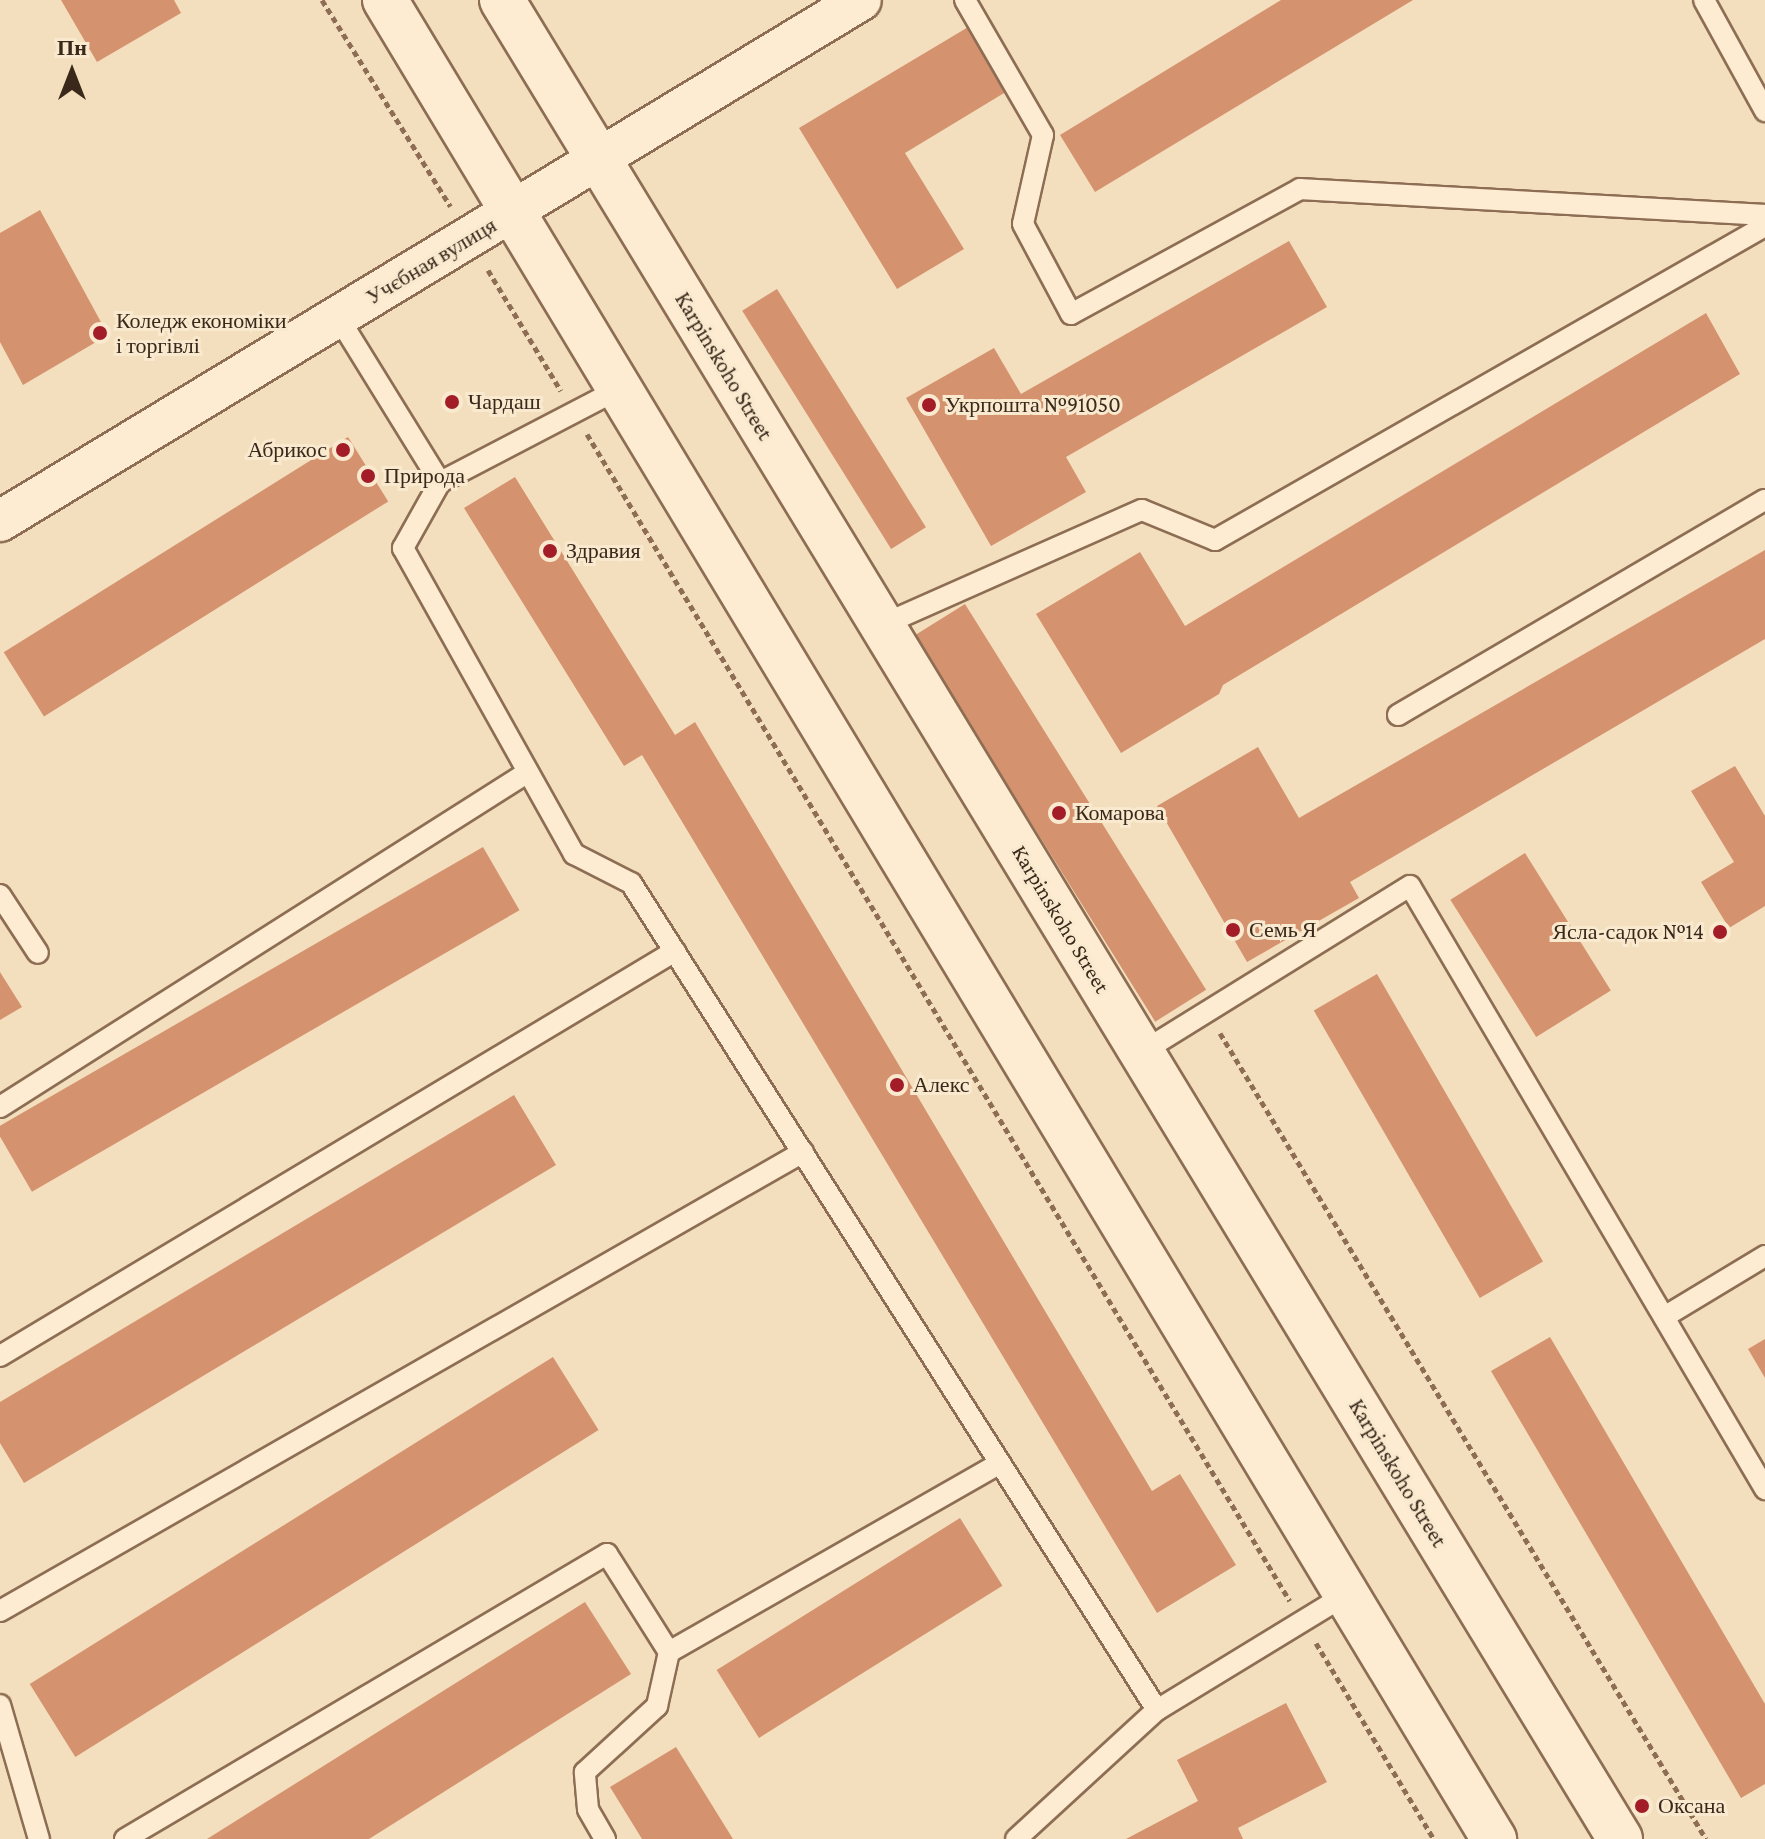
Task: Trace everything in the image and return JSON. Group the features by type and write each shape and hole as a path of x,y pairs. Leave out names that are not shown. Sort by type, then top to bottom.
{"street":[{"path":"385,0 1494,1839"},
{"name":"Karpinskoho Street","path":"502,0 1620,1839"},
{"name":"Учєбная вулиця","path":"0,521 861,0"}],"lane":[{"path":"965,0 1043,135 1023,224 1071,314 1300,189 1765,215"},
{"path":"1704,0 1765,111"},
{"path":"882,625 1142,510 1215,540 1765,226"},
{"path":"338,317 440,482"},
{"path":"619,389 572,409 440,482 403,548 574,854 631,883 1157,1710"},
{"path":"1398,715 1765,500"},
{"path":"0,1107 528,772"},
{"path":"1142,1052 1410,886 1765,1489"},
{"path":"0,895 38,953"},
{"path":"0,1356 675,951"},
{"path":"0,1611 803,1152"},
{"path":"1664,1317 1765,1256"},
{"path":"669,1652 1000,1463"},
{"path":"125,1839 607,1554 669,1652 657,1706 585,1772 588,1809 605,1839"},
{"path":"1016,1839 1157,1710 1347,1594"},
{"path":"0,1705 39,1839"}],"path":[{"path":"322,0 469,238 1434,1839"},
{"path":"1207,1012 1706,1839"}],"building":[{"path":"61,0 174,0 181,13 97,62"},
{"path":"1281,0 1413,0 1095,192 1060,135"},
{"path":"975,23 1014,87 905,153 964,249 897,289 799,128"},
{"path":"40,210 108,335 23,385 0,342 0,233"},
{"path":"1289,241 1327,307 1066,457 1086,492 991,546 906,398 994,348 1021,394"},
{"path":"777,289 926,527 891,549 742,311"},
{"path":"1706,313 1740,374 1223,685 1219,694 1121,753 1036,614 1140,552 1185,626"},
{"path":"348,437 388,501 44,717 4,652"},
{"path":"515,477 675,735 695,722 1152,1491 1180,1474 1236,1565 1157,1613 642,755 624,766 464,508"},
{"path":"1765,550 1765,639 1350,882 1359,898 1247,962 1157,806 1258,747 1299,818"},
{"name":"Комарова","path":"965,604 1206,990 1155,1022 914,636"},
{"path":"1735,766 1765,816 1765,906 1729,928 1701,882 1734,862 1691,791"},
{"path":"483,847 520,910 32,1192 0,1136 0,1126"},
{"path":"1525,853 1611,990 1536,1037 1450,900"},
{"path":"0,972 22,1007 0,1020"},
{"path":"1377,974 1543,1262 1480,1298 1314,1010"},
{"path":"514,1095 556,1165 24,1483 0,1443 0,1402"},
{"path":"1550,1337 1765,1704 1765,1784 1741,1798 1491,1371"},
{"path":"1765,1339 1765,1378 1748,1349"},
{"path":"553,1357 599,1430 75,1757 30,1684"},
{"path":"960,1518 1002,1586 759,1738 717,1670"},
{"path":"585,1602 631,1674 369,1839 207,1839"},
{"path":"1286,1703 1327,1782 1238,1828 1243,1839 1126,1839 1198,1801 1177,1760"},
{"path":"676,1747 733,1839 642,1839 610,1787"}],"place":[{"name":"Коледж економіки і торгівлі","path":"100,333"},
{"name":"Чардаш","path":"452,402"},
{"name":"Укрпошта №91050","path":"929,405"},
{"name":"Абрикос","path":"343,450"},
{"name":"Природа","path":"368,476"},
{"name":"Здравия","path":"550,551"},
{"name":"Комарова","path":"1059,813"},
{"name":"Семь Я","path":"1233,930"},
{"name":"Ясла-садок №14","path":"1720,932"},
{"name":"Алекс","path":"897,1085"},
{"name":"Оксана","path":"1642,1806"}]}
